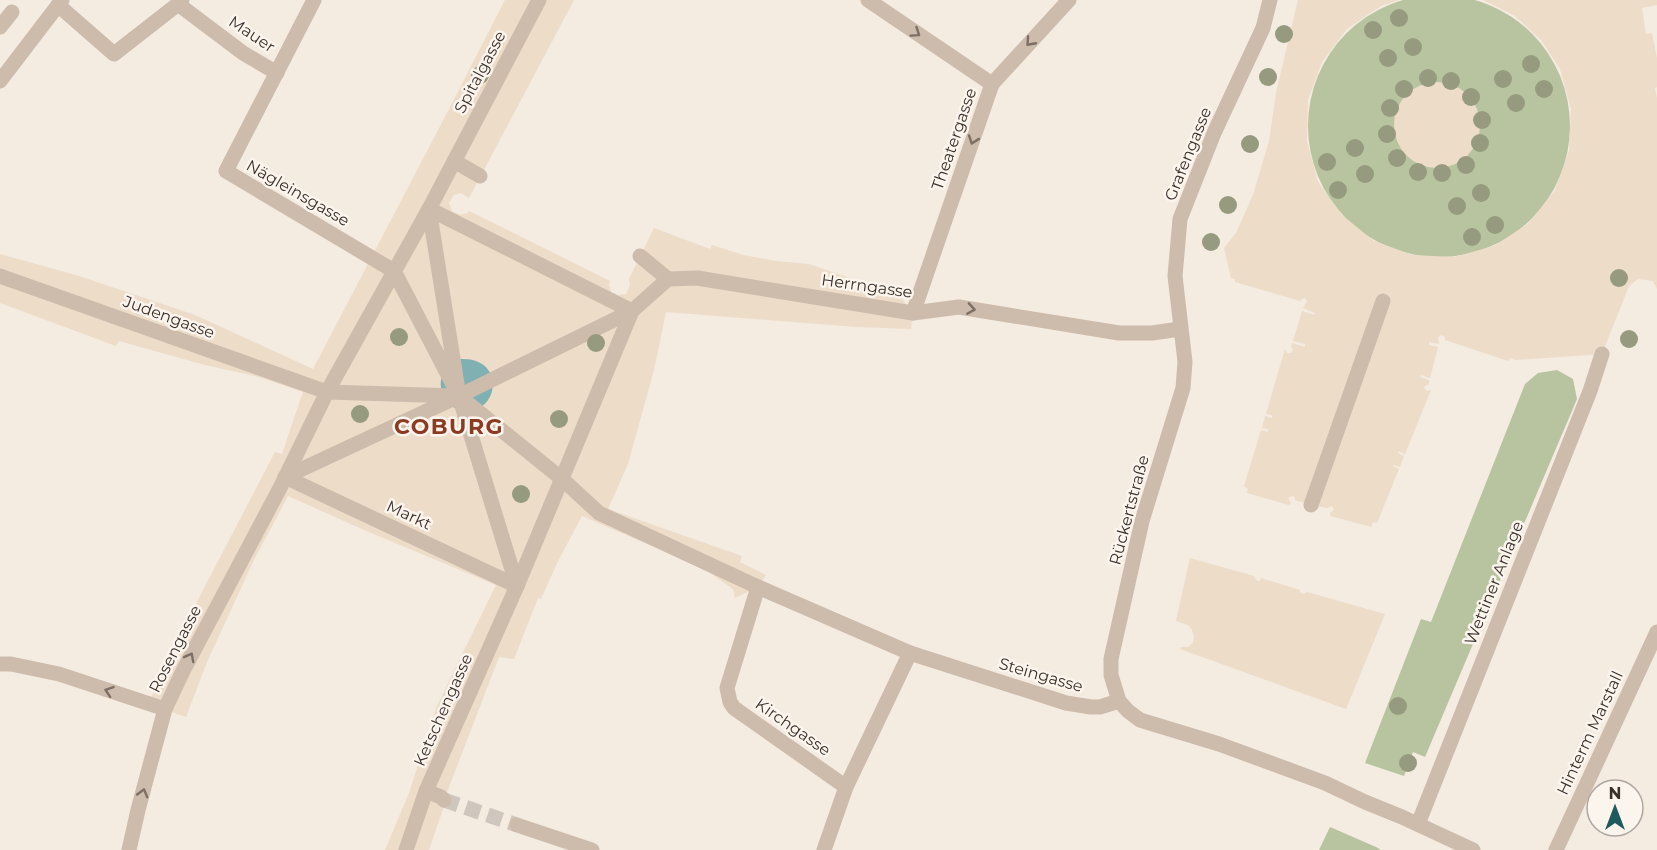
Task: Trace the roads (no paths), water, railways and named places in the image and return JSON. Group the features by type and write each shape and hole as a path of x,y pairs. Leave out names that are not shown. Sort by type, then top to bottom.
{"street":[{"name":"Nägleinsgasse","path":"314,0 225,171 394,271"},
{"name":"Spitalgasse","path":"429,209 539,0"},
{"path":"868,0 992,84"},
{"name":"Theatergasse","path":"913,313 992,84 1069,0"},
{"name":"Grafengasse","path":"1180,329 1175,276 1180,219 1214,133 1263,28 1270,0"},
{"name":"Mauer","path":"60,2 114,54 180,2 243,52 277,73"},
{"path":"0,81 60,2"},
{"path":"0,27 12,12"},
{"path":"454,161 480,176"},
{"path":"285,477 327,392 429,209"},
{"path":"429,209 632,311"},
{"path":"429,209 459,396 518,586"},
{"path":"285,477 459,396 632,311 668,279 640,255"},
{"path":"394,271 459,396 562,479"},
{"name":"Judengasse","path":"0,276 327,392"},
{"name":"Herrngasse","path":"668,279 698,278 913,313 959,307 1119,333 1152,333 1180,329"},
{"path":"1311,504 1383,302"},
{"path":"518,586 632,311"},
{"name":"Rückertstraße","path":"1119,701 1111,675 1111,659 1143,521 1183,388 1185,362 1180,329"},
{"name":"Wettiner Anlage","path":"1418,824 1590,391 1602,354"},
{"path":"327,392 459,396"},
{"name":"Markt","path":"285,477 518,586"},
{"name":"Rosengasse","path":"129,850 165,710 183,671 285,477"},
{"name":"Steingasse","path":"562,479 599,513 758,587 910,653 1066,703 1091,707 1119,701"},
{"name":"Ketschengasse","path":"406,850 426,791 518,586"},
{"name":"Kirchgasse","path":"758,587 727,688 730,702 734,708 846,787"},
{"name":"Hinterm Marstall","path":"1556,850 1657,632"},
{"path":"824,850 846,787 910,653"},
{"path":"0,664 11,664 59,674 165,710"},
{"path":"1119,701 1140,720 1219,744 1325,783 1418,824 1457,847 1473,850"},
{"path":"426,791 441,796 444,800"},
{"path":"517,825 592,850"}],"water":[{"path":"460,359 476,361 486,367 492,377 493,387 490,398 482,406 472,410 454,407 443,395 441,379"}],"tunnel":[{"path":"444,800 517,825"}],"district":[{"name":"COBURG","path":"449,426"}]}
